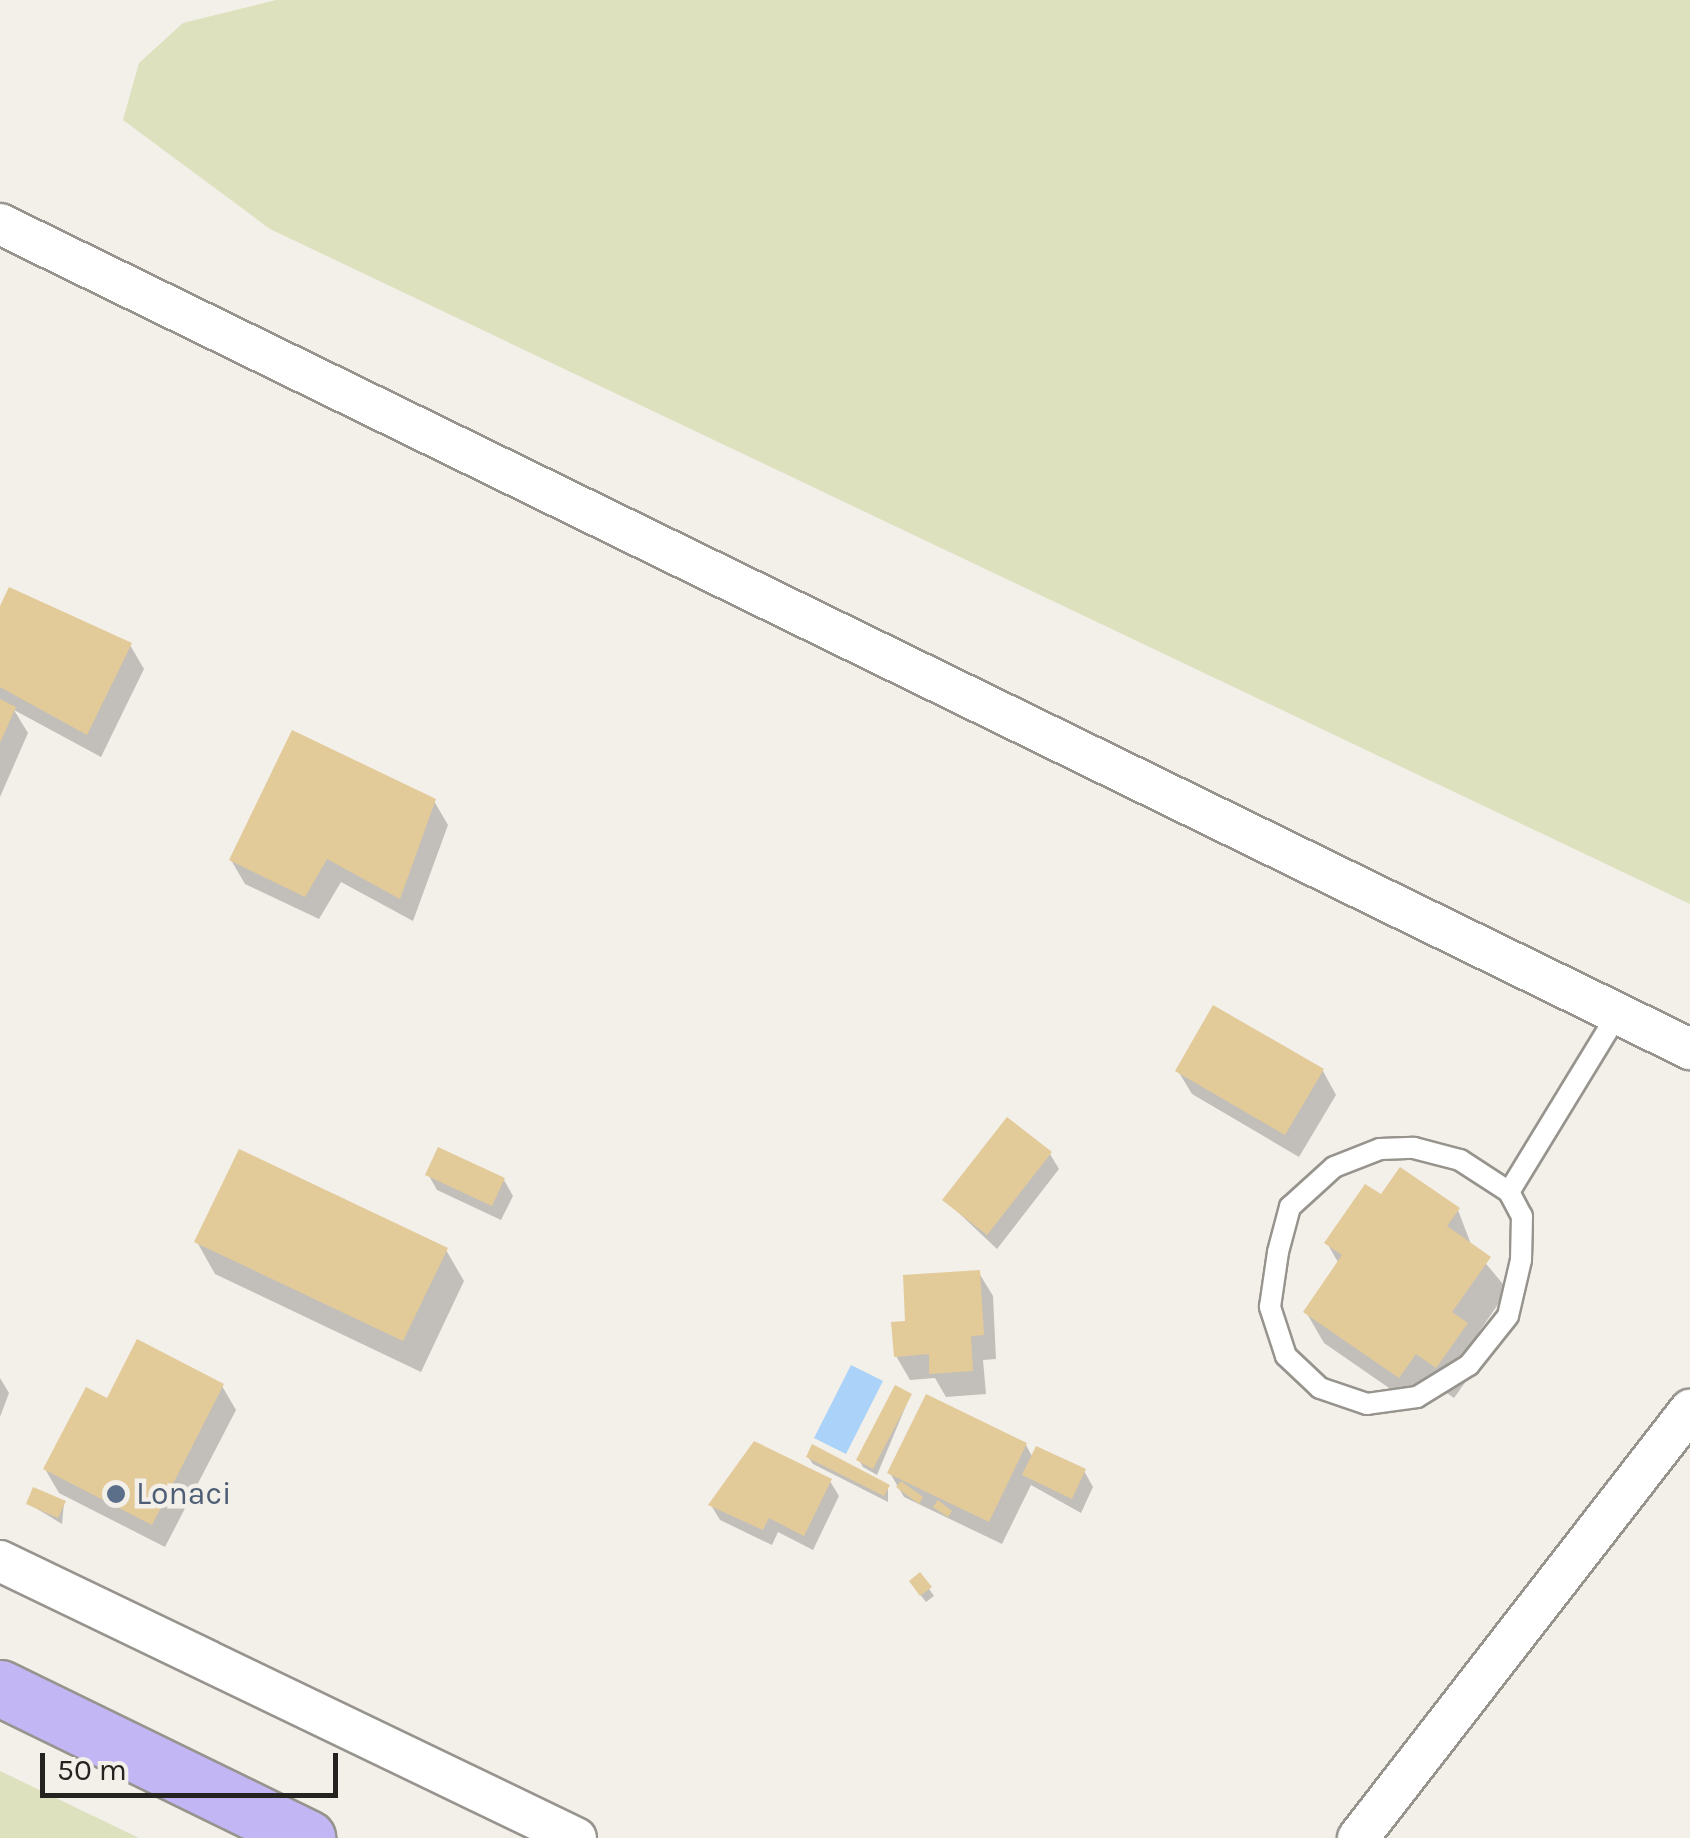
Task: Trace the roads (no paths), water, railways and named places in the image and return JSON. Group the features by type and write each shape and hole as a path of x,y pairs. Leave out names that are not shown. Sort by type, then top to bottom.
{"highway":[{"path":"0,1688 308,1838"}],"street":[{"path":"0,224 1690,1049"},
{"path":"1358,1838 1690,1410"},
{"path":"0,1560 576,1838"}],"lane":[{"path":"1510,1192 1616,1014"},
{"path":"1414,1148 1460,1160 1510,1192 1522,1216 1508,1316 1468,1365 1417,1397 1367,1404 1320,1388 1286,1356 1270,1306 1278,1252 1290,1207 1334,1166 1380,1149 1414,1148"}],"water":[{"path":"851,1365 883,1381 846,1454 814,1438"}],"place":[{"name":"Lonaci","path":"116,1494"}]}
